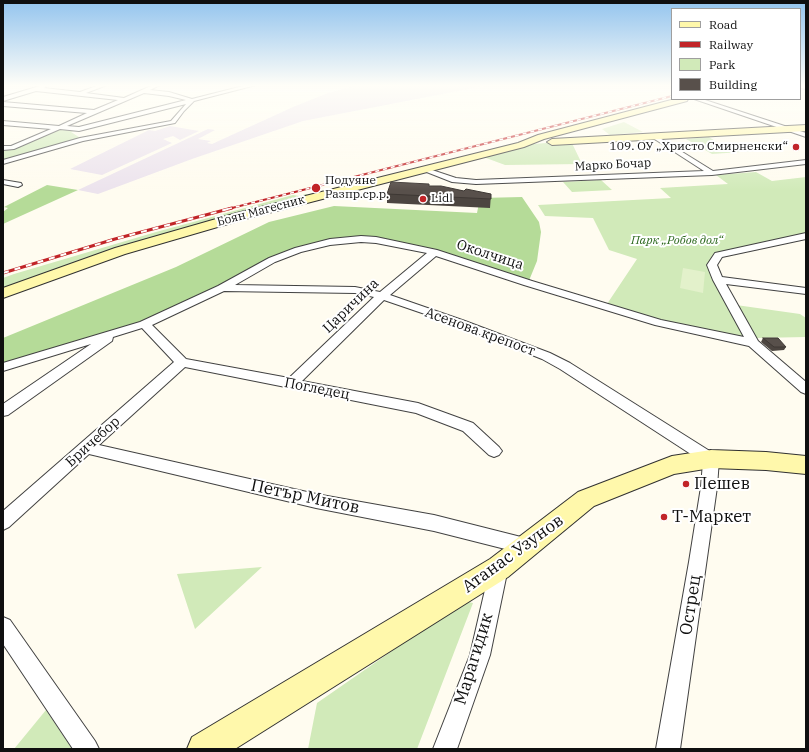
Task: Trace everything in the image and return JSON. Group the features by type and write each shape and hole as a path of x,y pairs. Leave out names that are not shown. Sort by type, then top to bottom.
{"street":[{"path":"3,148 12,148 77,120"},
{"path":"3,123 79,129 114,120"},
{"path":"3,162 82,139 173,122 176,120"},
{"name":"Боян Магесник","path":"3,293 120,251 241,216 521,144 541,137 605,120"},
{"path":"760,120 806,135"},
{"path":"521,144 806,128"},
{"path":"655,137 712,173"},
{"name":"Марко Бочар","path":"423,169 455,180 476,182 712,173 806,162"},
{"path":"3,182 18,185"},
{"path":"806,236 718,255 712,265 718,280 753,344 806,390"},
{"name":"Околчица","path":"222,288 272,260 298,250 322,243 344,240 376,240 434,252 528,283 659,323 753,344"},
{"name":"Царичина","path":"291,384 382,296 434,252"},
{"path":"718,280 806,291"},
{"path":"3,367 144,324 222,288"},
{"name":"Асенова крепост","path":"222,288 355,290 382,296 461,323 546,356 565,366 711,460"},
{"path":"144,324 182,362"},
{"path":"3,411 118,332"},
{"name":"Погледец","path":"182,362 418,408 468,427 494,451"},
{"name":"Бричебор","path":"3,522 182,362"},
{"name":"Петър Митов","path":"86,448 316,501 434,523 525,546"},
{"name":"Атанас Узунов","path":"204,749 499,568 586,499 672,465 711,460 766,461 806,465"},
{"name":"Острец","path":"668,749 698,562 709,486 711,460"},
{"name":"Марагидик","path":"445,749 480,655 499,568"},
{"path":"3,628 87,749"}],"shaded area":[{"path":"264,120 308,120 192,159 98,194 78,190 208,129 215,130 198,139 211,141 207,143 212,144"},
{"path":"170,126 199,131 180,140 173,136 163,139 172,143 102,175 70,169 149,130 155,131"}],"green space":[{"path":"624,122 643,132 610,135 602,129"},
{"path":"58,128 78,130 71,132 82,139 3,162 3,149 10,150"},
{"path":"709,137 720,144 738,142 755,151 712,154 686,139"},
{"path":"571,141 582,164 505,165 478,155 521,145"},
{"name":"Парк „Робов дол“","path":"756,172 772,181 806,177 806,236 718,255 712,265 753,343 605,307 637,259 609,250 593,218 545,216 538,205 671,198 660,188 728,184 716,175"},
{"path":"601,180 612,190 572,192 563,182"},
{"path":"47,185 78,190 3,224 3,212 8,208 4,207"},
{"path":"306,194 309,196 3,290 3,278 14,274 156,232 293,195 299,196"},
{"path":"522,197 539,222 541,232 537,261 528,283 434,252 361,239 298,250 144,324 3,367 3,338 176,267 269,222 334,206 477,213 480,198"},
{"path":"683,268 705,272 703,293 680,288"},
{"path":"736,305 800,314 806,318 806,337 757,338"},
{"path":"262,567 195,629 177,574"},
{"path":"464,601 473,603 417,749 308,749 317,703"},
{"path":"46,710 72,749 14,749"}],"building":[{"path":"391,182 429,184 429,186 441,186 464,191 466,189 491,194 491,199 387,194"},
{"path":"763,338 778,338 786,347 774,347"}],"railway":[{"path":"228,209 577,120"},
{"path":"3,273 115,239 232,208"}],"place":[{"name":"109. ОУ „Христо Смирненски“","path":"796,147"},
{"name":"Подуяне Разпр.ср.р.","path":"316,188"},
{"name":"Lidl","path":"423,199"},
{"name":"Пешев","path":"686,484"},
{"name":"Т-Маркет","path":"664,517"}]}
